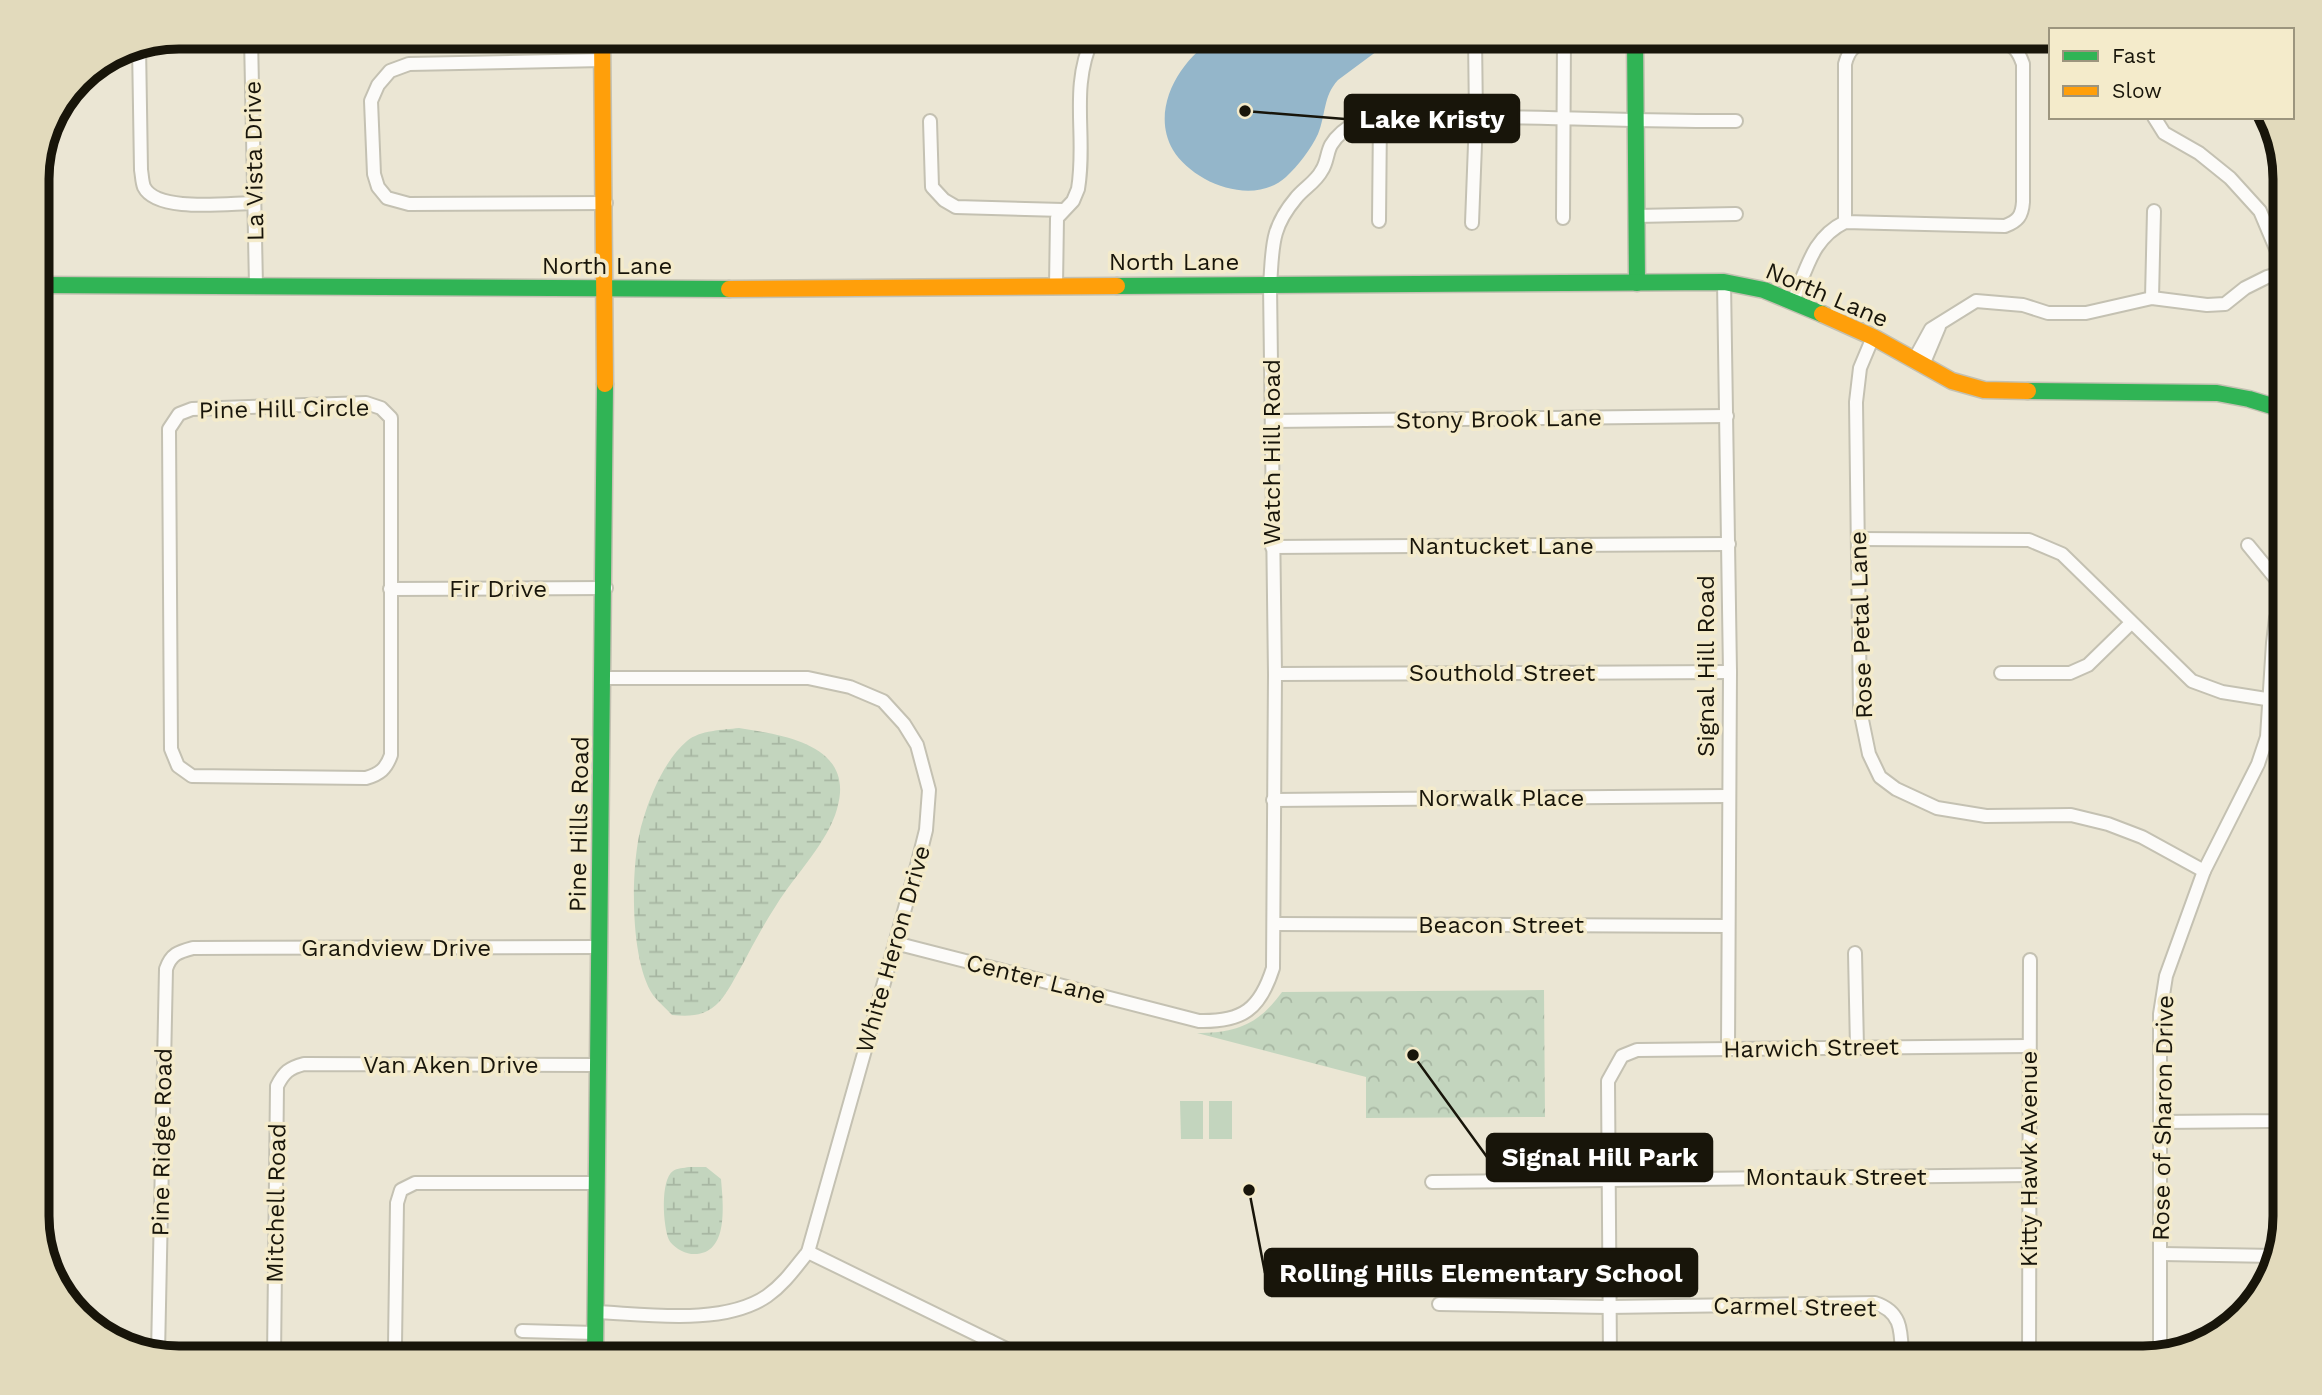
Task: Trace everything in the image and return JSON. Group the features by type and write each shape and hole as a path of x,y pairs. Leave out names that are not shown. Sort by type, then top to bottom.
{"street":[{"name":"La Vista Drive","path":"251,49 256,286"},
{"name":"Pine Hills Road","path":"595,1346 606,588 607,290 603,49"},
{"path":"1056,286 1057,218 1073,201 1078,189 1080,86 1084,56 1088,49"},
{"path":"1472,223 1475,49"},
{"path":"1563,218 1564,49"},
{"path":"1635,49 1637,283"},
{"path":"1845,222 1845,64 1852,49"},
{"path":"1793,301 1821,239 1831,229 1845,222 2005,226 2015,223 2022,214 2024,202 2024,64 2016,49"},
{"path":"139,55 141,170 144,188 157,199 177,204 254,203"},
{"path":"603,60 409,64 390,71 378,85 371,101 374,174 378,187 387,198 409,204 606,203"},
{"path":"1379,222 1380,118"},
{"name":"Watch Hill Road","path":"1177,1015 1199,1021 1220,1021 1248,1012 1265,992 1273,968 1275,674 1270,285 1274,234 1283,214 1301,192 1317,179 1324,168 1332,144 1346,127 1360,120 1565,118 1735,121"},
{"path":"2155,119 2164,133 2199,153 2230,178 2260,211 2273,242"},
{"path":"930,121 932,187 944,200 956,206 1063,210"},
{"path":"2152,298 2154,211"},
{"path":"1636,216 1736,214"},
{"path":"1919,363 1940,322 1976,302 2023,305 2048,313 2086,313 2152,298 2207,305 2225,304 2245,288 2273,275"},
{"name":"North Lane","path":"49,285 607,290 1724,282 1764,290 1793,301 1872,337 1952,382 1984,390 2217,393 2273,406"},
{"name":"Signal Hill Road","path":"1724,282 1730,672 1728,1049"},
{"name":"Rose Petal Lane","path":"1872,337 1860,369 1856,402 1860,710 1869,754 1880,777 1896,789 1937,808 1986,816 2071,815 2108,824 2142,837 2204,871"},
{"name":"Pine Hill Circle","path":"366,403 381,408 390,418 391,426 390,589 391,755 379,775 366,778 192,776 178,766 171,748 169,429 179,414 192,409 366,403"},
{"name":"Stony Brook Lane","path":"1272,421 1727,416"},
{"path":"1858,538 2029,540 2062,554 2192,681 2222,692 2273,701"},
{"name":"Nantucket Lane","path":"1272,547 1729,544"},
{"path":"2248,545 2273,575"},
{"name":"Fir Drive","path":"390,589 606,588"},
{"path":"2001,673 2070,673 2088,665 2131,623"},
{"name":"Rose of Sharon Drive","path":"2267,1256 2162,1254 2160,1014 2166,976 2204,871 2258,764 2267,737 2273,643"},
{"name":"Southold Street","path":"1275,674 1730,672"},
{"name":"White Heron Drive","path":"595,1312 700,1315 740,1308 765,1297 808,1252 926,830 929,790 917,746 904,724 883,701 850,687 808,678 604,678"},
{"name":"Norwalk Place","path":"1273,800 1728,796"},
{"name":"Beacon Street","path":"1274,923 1728,926"},
{"name":"Center Lane","path":"895,943 1177,1015"},
{"name":"Grandview Drive","path":"193,948 600,947"},
{"name":"Pine Ridge Road","path":"158,1344 166,970 169,960 177,952 193,948"},
{"path":"1855,953 1857,1048"},
{"name":"Kitty Hawk Avenue","path":"2029,1346 2030,960"},
{"name":"Harwich Street","path":"1608,1178 1608,1081 1622,1056 1637,1050 2029,1046"},
{"name":"Van Aken Drive","path":"304,1064 598,1065"},
{"name":"Mitchell Road","path":"274,1346 277,1086 290,1067 304,1064"},
{"path":"2160,1122 2273,1121"},
{"name":"Montauk Street","path":"1432,1182 2029,1175"},
{"path":"1608,1178 1610,1346"},
{"path":"395,1346 397,1203 401,1190 415,1183 597,1183"},
{"path":"808,1252 1000,1346"},
{"path":"2160,1345 2162,1254"},
{"name":"Carmel Street","path":"1439,1304 1608,1307 1875,1303 1888,1307 1899,1322 1901,1346"},
{"path":"522,1331 595,1333"},
{"path":"989,1346 990,1341"}],"green space":[{"path":"739,728 795,740 826,757 836,770 840,787 837,809 819,846 784,893 723,997 704,1013 672,1015 653,995 639,959 634,884 639,838 655,788 679,749 692,737 712,731"},
{"path":"1544,990 1545,1117 1366,1118 1366,1077 1197,1033 1224,1031 1246,1024 1265,1012 1282,992"},
{"path":"1180,1101 1203,1101 1203,1139 1181,1139"},
{"path":"1209,1101 1232,1101 1232,1139 1209,1139"},
{"path":"706,1167 721,1179 721,1227 718,1238 704,1253 691,1254 678,1249 669,1240 665,1225 664,1193 669,1176 675,1170"}],"water":[{"path":"1201,49 1380,49 1333,86 1318,134 1300,163 1272,186 1257,190 1225,187 1209,181 1182,162 1173,150 1165,118 1167,102 1181,71"}],"traffic: fast":[{"path":"1635,49 1637,283"},
{"path":"1117,286 1724,282 1764,290 1822,314"},
{"path":"49,285 729,289"},
{"path":"595,1346 605,384"},
{"path":"2028,391 2217,393 2273,406"}],"traffic: slow":[{"path":"602,49 605,384"},
{"path":"729,289 1117,286"},
{"path":"1822,314 1873,337 1952,381 1984,390 2028,391"}],"place":[{"name":"Lake Kristy","path":"1245,111"},
{"name":"Signal Hill Park","path":"1413,1055"},
{"name":"Rolling Hills Elementary School","path":"1249,1190"}]}
